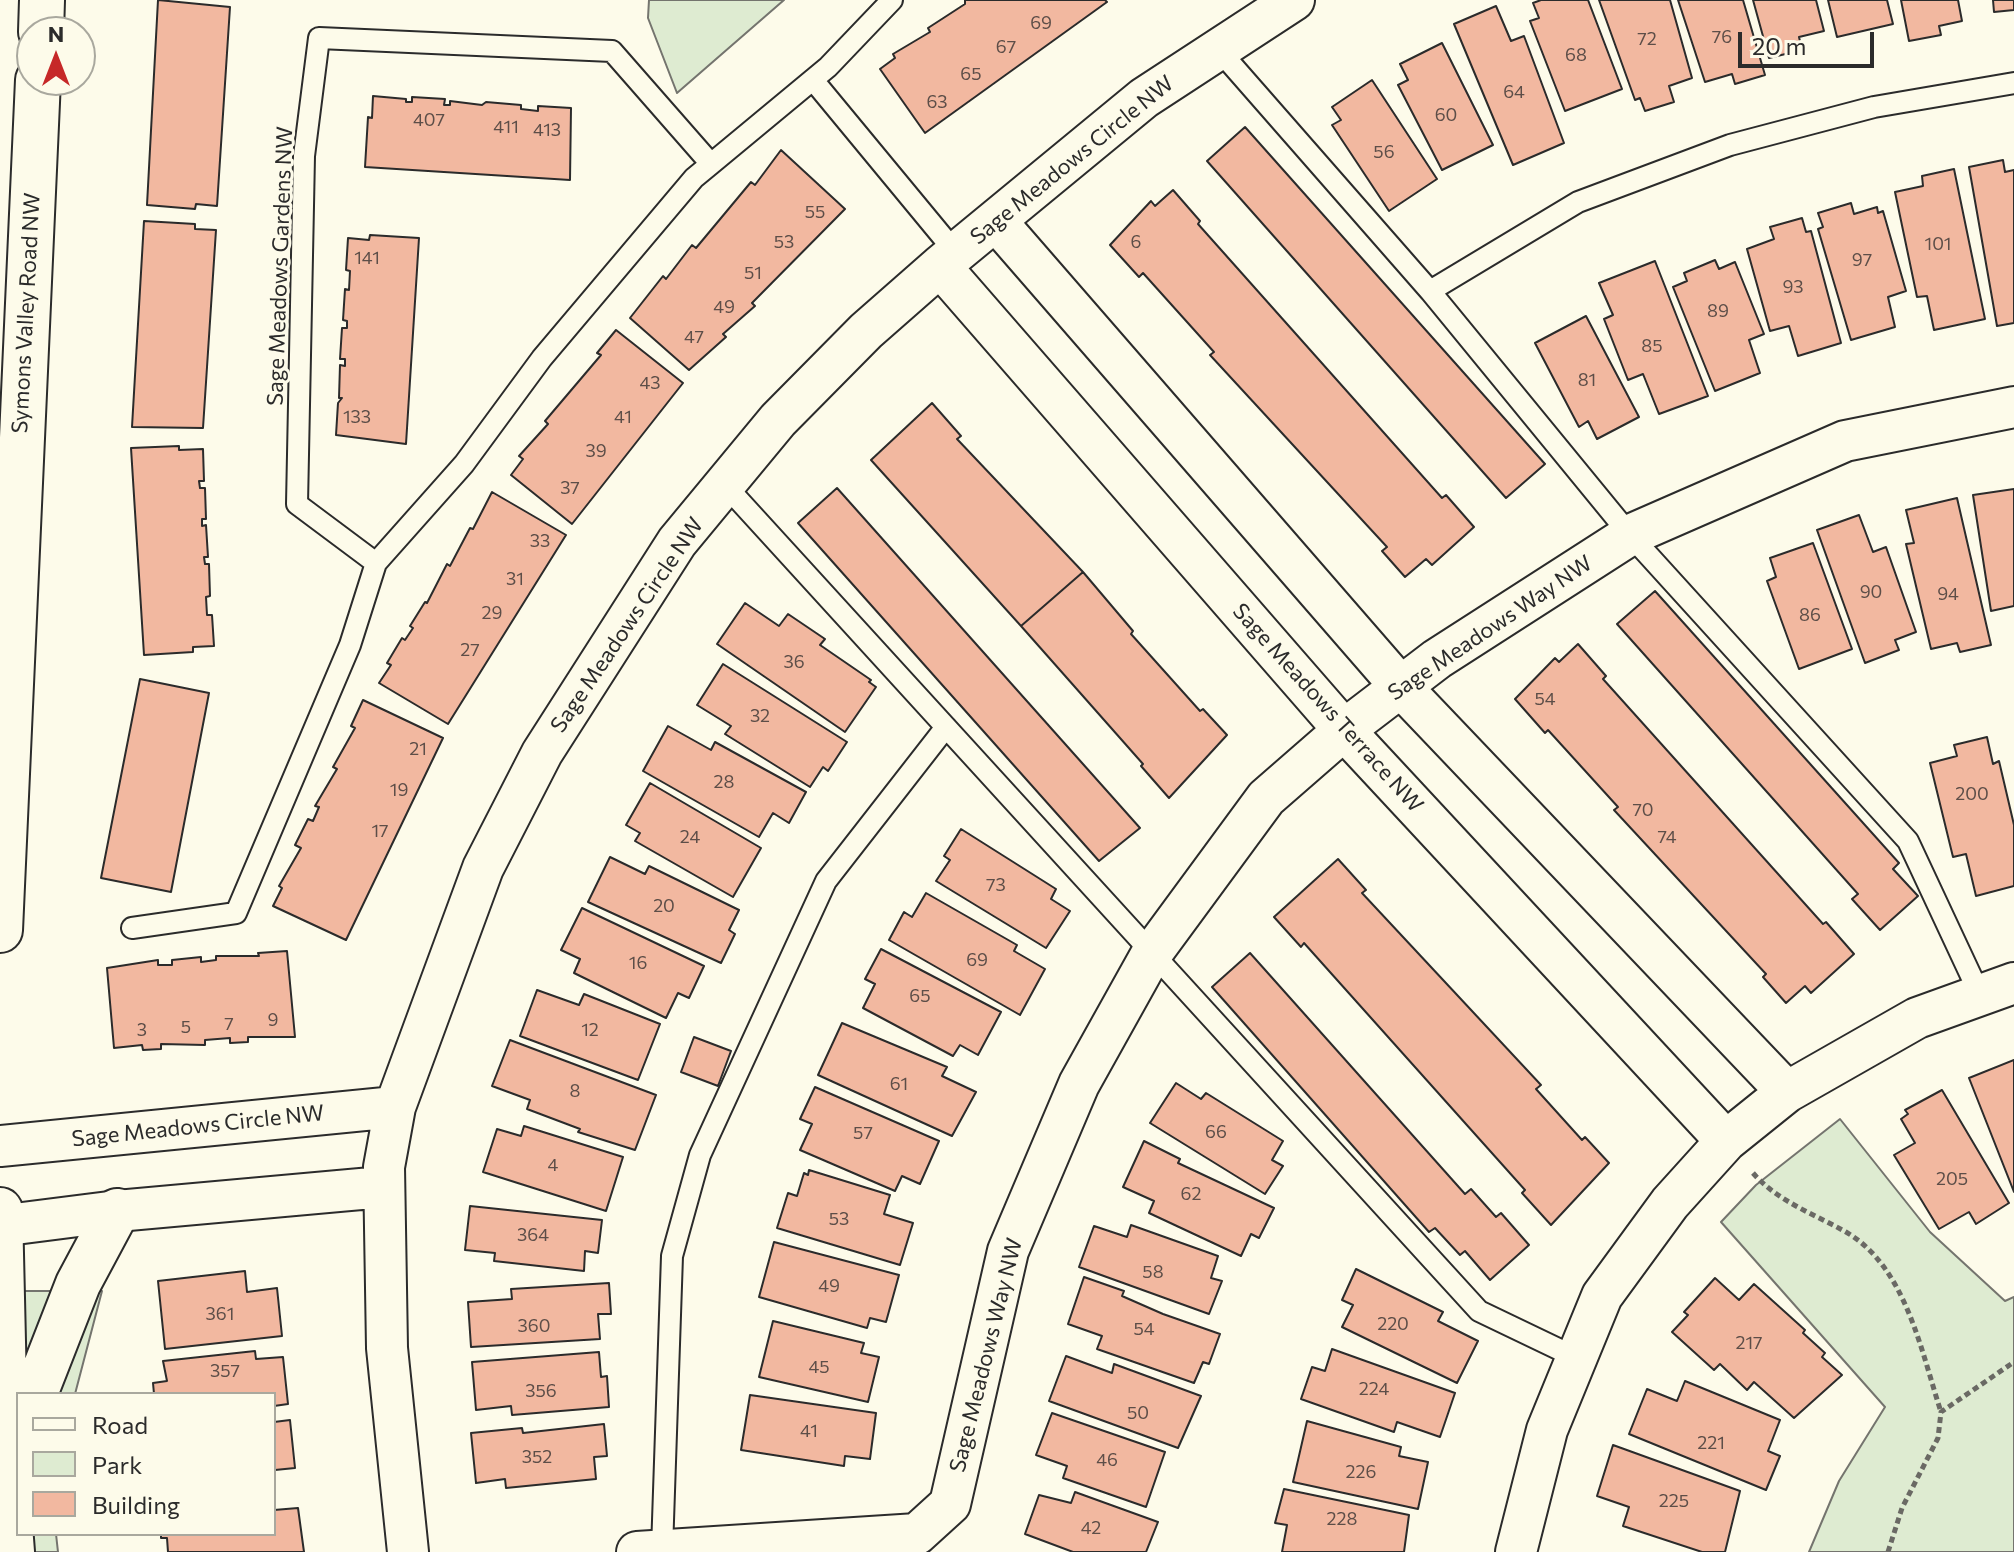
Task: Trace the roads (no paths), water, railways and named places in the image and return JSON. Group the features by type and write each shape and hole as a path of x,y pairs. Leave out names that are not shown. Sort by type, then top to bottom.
{"main road":[{"name":"Symons Valley Road NW","path":"0,930 37,96"},
{"path":"0,1210 12,1458 12,1552"},
{"path":"36,1392 88,1261 117,1211"}],"street":[{"name":"Sage Meadows Circle NW","path":"408,1552 387,1348 383,1187 395,1107 483,868 542,753 677,542 778,420 866,331 948,259 1144,98 1294,0"},
{"path":"996,221 1401,687 1787,1092"},
{"name":"Sage Meadows Terrace NW","path":"948,259 1344,730 1726,1141"},
{"name":"Sage Meadows Way NW","path":"649,1551 917,1534 950,1504 1008,1251 1079,1084 1152,953 1266,798 1344,730 1437,659 1630,535 1845,441 2014,407"},
{"path":"1516,1552 1547,1430 1602,1296 1670,1203 1726,1141 1787,1092 1917,1018 1997,989"},
{"name":"Sage Meadows Circle NW","path":"0,1146 395,1107"},
{"path":"0,1226 117,1211 383,1187"}],"lane":[{"path":"132,928 236,913 350,645 376,563 464,464 552,346 694,178 813,80 892,0"},
{"name":"Sage Meadows Gardens NW","path":"376,563 297,504 304,156 319,38 612,51 711,164"},
{"path":"1218,49 1430,291 1630,535 1908,841 1997,989"},
{"path":"813,80 948,259"},
{"path":"1430,291 1578,202 1730,145 1874,107 2014,83"},
{"path":"725,485 1479,1311 1577,1358"},
{"path":"649,1551 672,1256 700,1155 826,881 946,727"}]}
